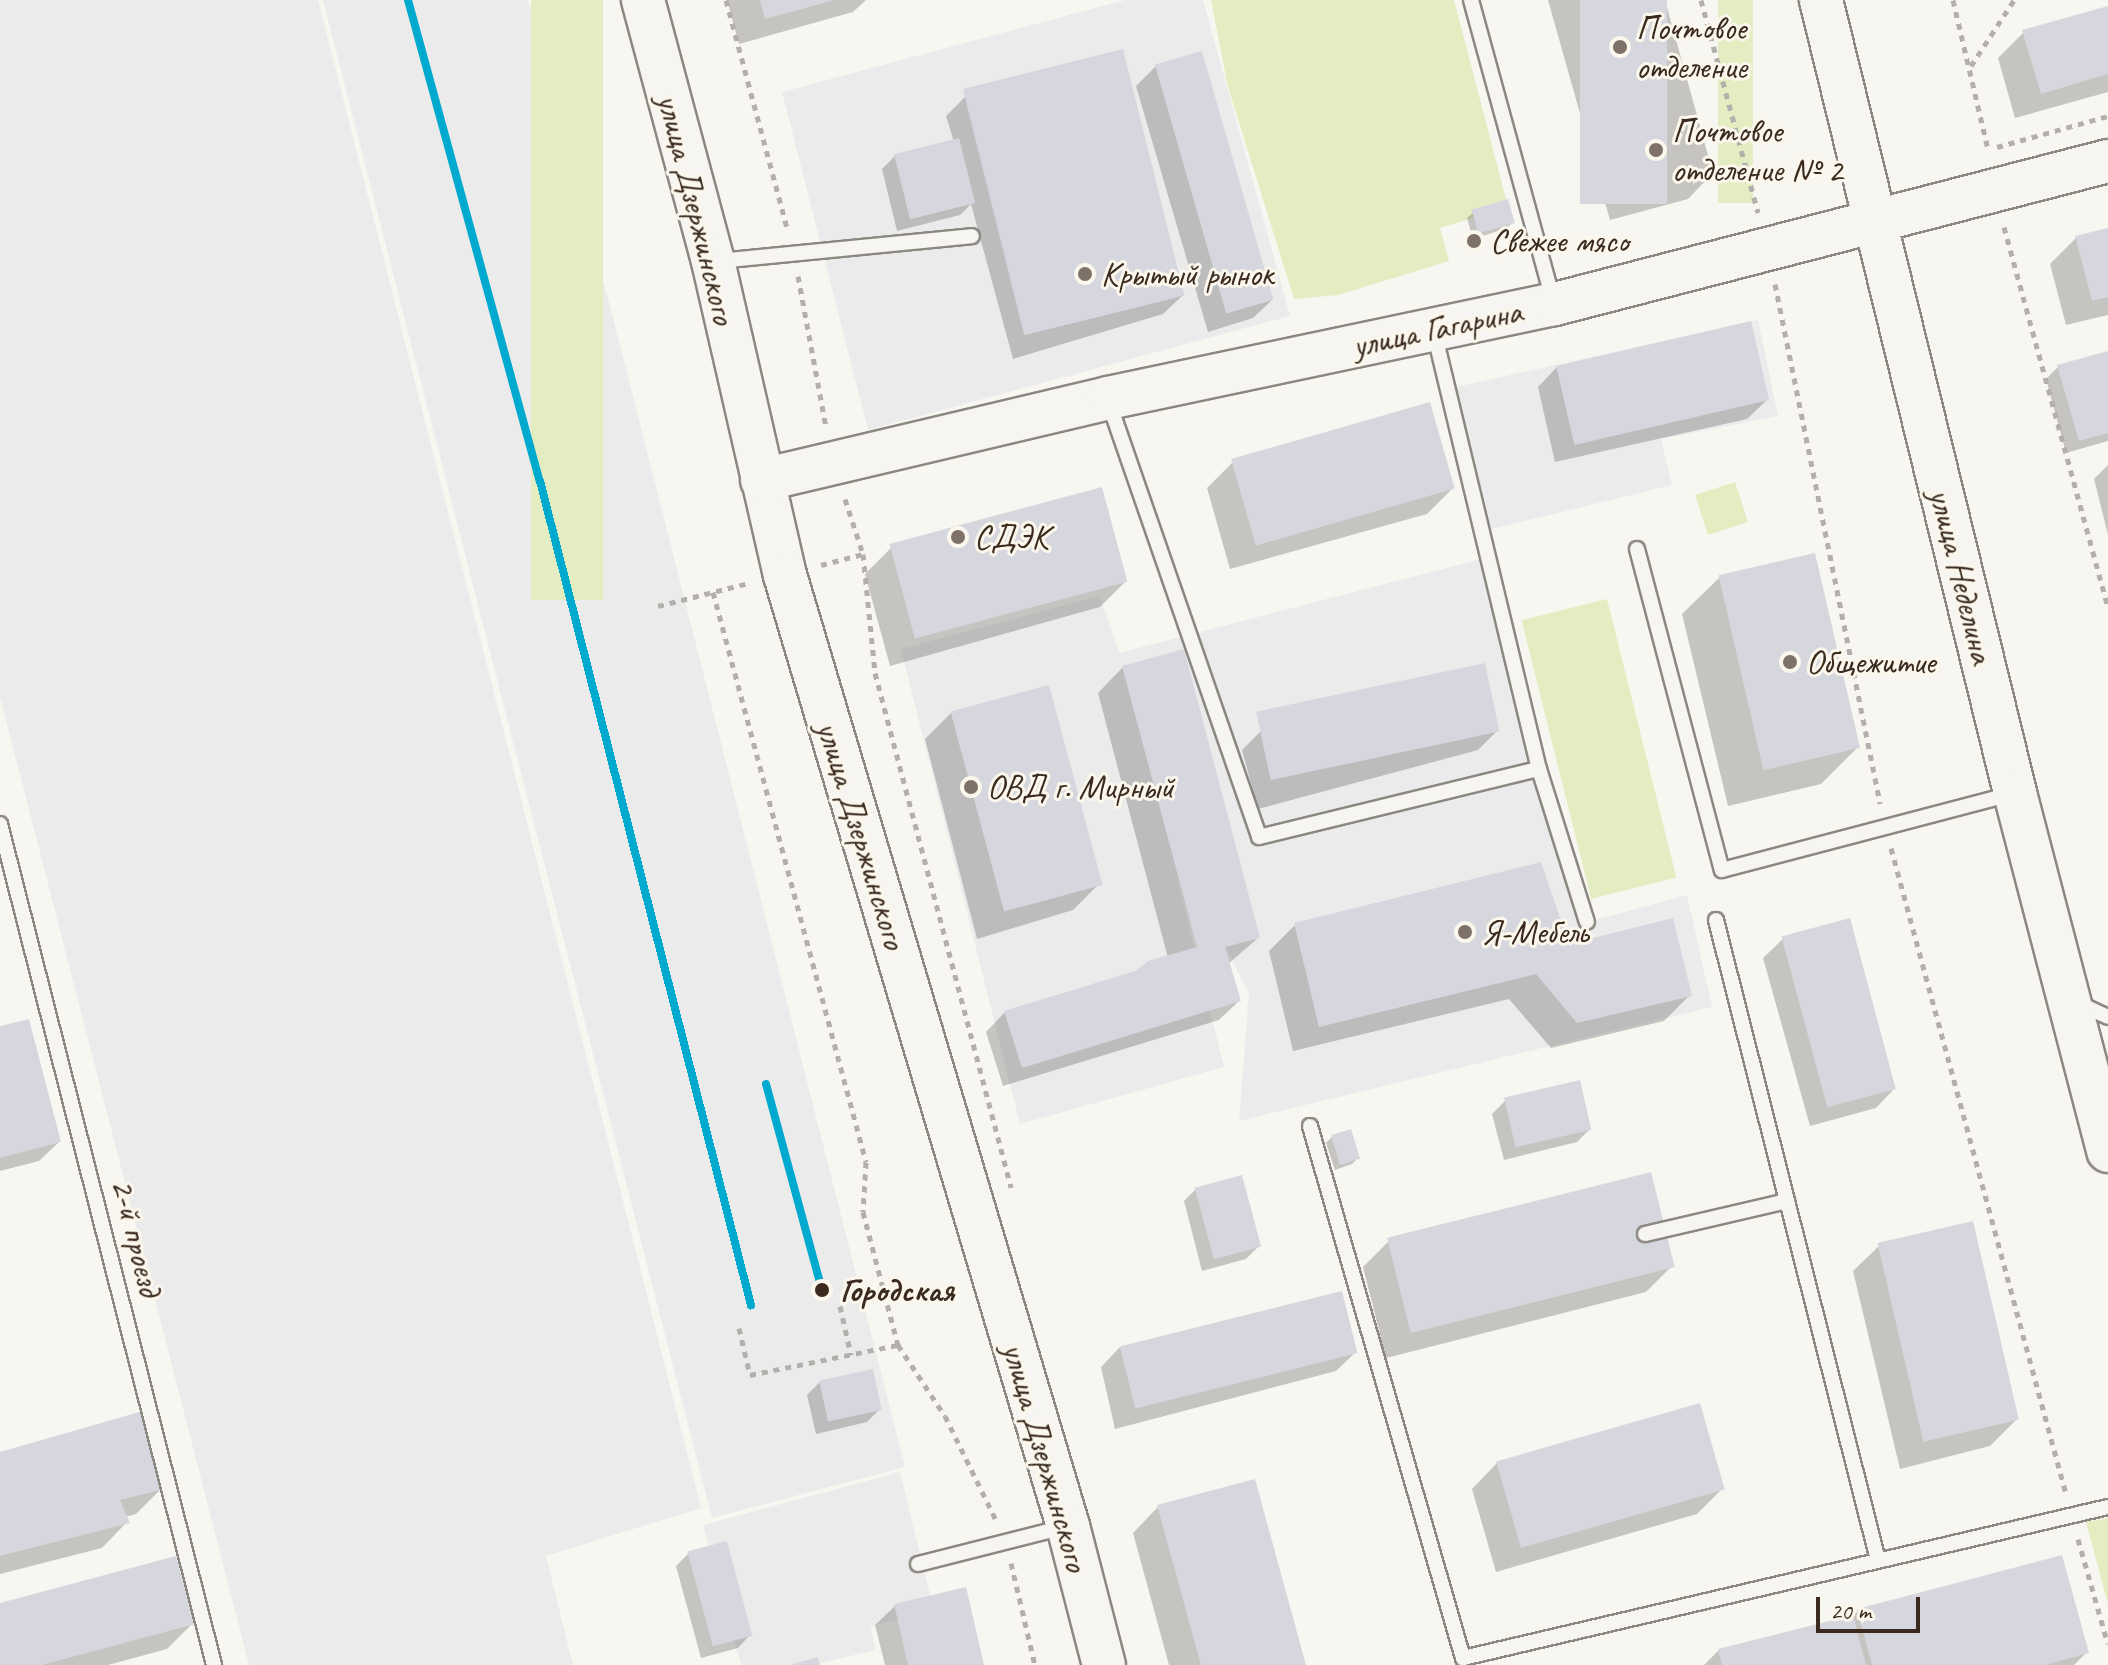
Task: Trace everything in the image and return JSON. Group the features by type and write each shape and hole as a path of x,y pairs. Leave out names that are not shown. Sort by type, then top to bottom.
{"street":[{"name":"улица Дзержинского","path":"643,0 713,261 785,575 1068,1526 1104,1665"},
{"name":"улица Неделина","path":"1821,0 2015,793 2108,1151"},
{"name":"улица Гагарина","path":"762,480 1108,398 1555,304 2108,161"}],"lane":[{"path":"1471,0 1555,304"},
{"path":"713,261 972,236"},
{"path":"1433,328 1539,769 1587,922"},
{"path":"1108,398 1259,837 1539,769"},
{"path":"1637,549 1722,870 2015,793"},
{"name":"2-й проезд","path":"0,824 214,1665"},
{"path":"1716,920 1878,1560"},
{"path":"2068,998 2108,1017"},
{"path":"1310,1126 1463,1658 2108,1507"},
{"path":"1645,1234 1787,1201"},
{"path":"918,1564 1068,1526"}],"path":[{"path":"726,0 794,252 833,463 863,554 875,673 1012,1192"},
{"path":"1953,0 1988,149"},
{"path":"1970,67 2014,0"},
{"path":"2003,222 2108,607"},
{"path":"713,592 866,1162 863,1212 898,1345 945,1416 1006,1542 1035,1665"},
{"path":"658,606 681,601"},
{"path":"840,1306 851,1355"},
{"path":"739,1328 750,1375 898,1345"}],"shaded area":[{"path":"0,0 318,0 701,1508 546,1556 573,1665 249,1665 0,697"},
{"path":"323,0 528,0 609,302 905,1467 712,1518"},
{"path":"1125,0 1203,0 1290,316 868,430 782,92"},
{"path":"1758,320 1778,416 1661,439 1672,485 1488,530 1456,387"},
{"path":"1493,556 1539,769 1588,922 1687,895 1712,1007 1239,1121 1249,994 1222,939 1191,926 1172,858 1224,1067 1020,1124 901,649 1100,596 1119,653"},
{"path":"900,1472 934,1611 871,1626 875,1650 813,1665 741,1665 703,1525"}],"green space":[{"path":"531,0 603,0 603,600 531,600"},
{"path":"1211,0 1454,0 1508,207 1440,228 1449,261 1338,295 1294,299 1228,87"},
{"path":"1718,0 1753,0 1753,203 1718,203"},
{"path":"1735,482 1748,522 1708,535 1695,495"},
{"path":"1607,599 1676,877 1591,899 1522,620"},
{"path":"2108,1518 2108,1604 2086,1522"}],"building":[{"path":"760,0 831,0 831,1 765,19"},
{"path":"1580,0 1667,0 1667,204 1580,204"},
{"path":"2108,6 2108,74 2041,94 2022,30"},
{"path":"1123,49 1184,295 1024,335 963,89"},
{"path":"1202,51 1273,300 1226,313 1155,65"},
{"path":"959,138 975,203 910,219 894,154"},
{"path":"1508,199 1515,223 1478,234 1471,209"},
{"path":"2108,228 2108,297 2092,301 2075,236"},
{"path":"1751,321 1769,400 1574,445 1556,366"},
{"path":"2108,351 2108,433 2079,441 2057,365"},
{"path":"1430,402 1455,489 1256,546 1231,459"},
{"path":"1102,487 1127,582 915,639 889,544"},
{"name":"Общежитие","path":"1815,553 1860,748 1764,770 1719,575"},
{"path":"1184,649 1260,938 1225,947 1241,1001 1022,1068 1004,1011 1135,971 1148,961 1197,947 1122,666"},
{"path":"1485,663 1500,731 1271,780 1256,712"},
{"path":"1049,685 1103,885 1004,911 950,711"},
{"path":"1541,862 1569,944 1673,918 1692,996 1577,1023 1536,974 1319,1027 1294,923"},
{"path":"1850,918 1896,1089 1827,1107 1781,936"},
{"path":"29,1019 61,1142 0,1158 0,1026"},
{"path":"1580,1080 1591,1130 1515,1147 1504,1098"},
{"path":"1351,1129 1360,1159 1340,1165 1331,1135"},
{"path":"1651,1172 1675,1267 1411,1333 1387,1238"},
{"path":"1242,1175 1261,1246 1214,1259 1195,1188"},
{"path":"1973,1221 2019,1420 1923,1442 1878,1243"},
{"path":"1342,1291 1357,1353 1135,1408 1120,1346"},
{"path":"873,1369 882,1410 828,1422 819,1380"},
{"path":"1700,1403 1725,1490 1521,1548 1496,1461"},
{"path":"143,1411 164,1489 120,1500 130,1523 0,1556 0,1452"},
{"path":"1255,1479 1306,1665 1201,1665 1157,1505"},
{"path":"727,1541 752,1636 713,1646 687,1552"},
{"path":"2062,1555 2089,1653 2045,1665 1872,1665 1857,1609"},
{"path":"176,1556 195,1624 42,1665 0,1665 0,1603"},
{"path":"966,1587 984,1665 908,1665 894,1604"},
{"path":"1853,1615 1866,1665 1722,1665 1718,1649"},
{"path":"818,1657 820,1665 793,1665 793,1664"}],"transit line":[{"path":"408,0 540,481 751,1305"},
{"path":"766,1084 822,1290"}],"place":[{"name":"Почтовое отделение","path":"1620,47"},
{"name":"Почтовое отделение № 2","path":"1656,150"},
{"name":"Свежее мясо","path":"1474,241"},
{"name":"Крытый рынок","path":"1085,274"},
{"name":"СДЭК","path":"958,537"},
{"name":"Общежитие","path":"1790,662"},
{"name":"ОВД г. Мирный","path":"971,787"},
{"name":"Я-Мебель","path":"1465,932"},
{"name":"Городская","path":"822,1290"}]}
